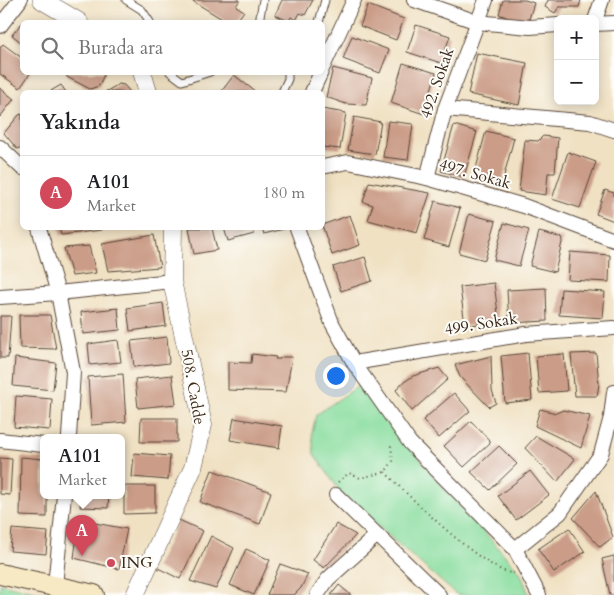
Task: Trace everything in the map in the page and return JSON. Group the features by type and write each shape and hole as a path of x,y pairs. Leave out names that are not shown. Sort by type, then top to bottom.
{"main road":[{"path":"0,574 94,595"}],"street":[{"path":"0,26 20,0"},
{"path":"42,0 76,20"},
{"path":"325,63 354,0"},
{"path":"414,0 477,22 530,27 554,25"},
{"name":"492. Sokak","path":"427,178 445,109 486,0"},
{"path":"597,15 602,0"},
{"path":"599,22 614,23"},
{"path":"143,75 147,90"},
{"path":"313,90 320,75"},
{"path":"445,109 590,122 614,130"},
{"path":"0,147 20,164"},
{"name":"497. Sokak","path":"325,166 348,162 427,178 524,206 614,240"},
{"path":"40,230 58,293 74,372 70,434"},
{"name":"508. Cadde","path":"136,595 193,468 203,426 172,281 173,230"},
{"path":"297,230 332,323 354,363 410,443 515,549 540,595"},
{"path":"0,297 172,281"},
{"name":"499. Sokak","path":"354,363 526,334 614,328"},
{"path":"515,549 560,513 608,457 614,392"},
{"path":"0,440 40,445"},
{"path":"336,495 439,595"},
{"path":"55,586 64,499"},
{"path":"317,595 328,579 377,535"}],"lane":[{"path":"126,0 142,10 149,20"},
{"path":"259,20 263,0"},
{"path":"320,20 325,0"},
{"path":"174,75 182,81 201,75"},
{"path":"283,90 288,75"}],"path":[{"path":"336,495 333,486 350,473 360,478 385,472 394,461 392,446 410,443"},
{"path":"385,472 418,505 488,562 510,573 526,571"}],"green space":[{"path":"361,384 437,480 520,572 529,595 457,595 344,497 314,454 312,433 316,415"},
{"path":"0,584 53,595 0,595"}],"building":[{"path":"191,0 240,0 236,6 244,11 237,20 224,20"},
{"path":"282,0 313,0 305,15 300,13 296,20 291,17 290,20 287,20 275,15"},
{"path":"503,0 525,0 534,3 529,19 516,21 499,14"},
{"path":"548,0 581,0 579,7 559,7 555,13 545,7"},
{"path":"368,5 404,19 396,40 360,26"},
{"path":"20,25 20,41 12,35"},
{"path":"416,25 450,36 441,63 407,52"},
{"path":"352,36 389,50 380,73 343,59"},
{"path":"3,44 20,57 20,75 29,75 20,88 0,74 0,48"},
{"path":"477,53 527,63 519,105 468,94"},
{"path":"403,63 436,73 424,114 391,103"},
{"path":"333,68 372,78 366,105 346,104 326,97"},
{"path":"67,75 104,75 99,86 90,89 67,77"},
{"path":"234,75 253,90 223,90"},
{"path":"119,84 124,85 128,90 108,90"},
{"path":"61,85 65,90 52,90"},
{"path":"0,88 14,99 0,117"},
{"path":"325,110 346,113 340,149 325,147"},
{"path":"19,115 20,148 17,149 4,133"},
{"path":"354,117 381,122 375,154 348,150"},
{"path":"388,121 413,124 408,160 383,157"},
{"path":"454,125 477,132 464,177 441,171"},
{"path":"486,131 514,138 502,183 474,176"},
{"path":"543,136 558,138 555,173 548,173 546,195 519,191 525,140 538,141"},
{"path":"568,152 596,162 580,208 552,199"},
{"path":"369,182 430,193 417,233 368,220 373,205 363,202"},
{"path":"605,190 614,193 614,221 596,214"},
{"path":"435,201 460,208 449,247 424,240"},
{"path":"469,214 496,221 485,260 459,253"},
{"path":"350,215 360,245 332,255 324,230 325,224"},
{"path":"504,223 529,230 519,266 494,260"},
{"path":"60,230 102,230 61,235"},
{"path":"189,230 212,230 217,250 194,254"},
{"path":"225,230 253,230 254,234 228,241"},
{"path":"263,230 280,230 264,234"},
{"path":"539,232 563,238 555,272 530,266"},
{"path":"154,235 160,267 108,271 102,244"},
{"path":"89,246 96,273 72,276 64,248"},
{"path":"570,252 610,255 609,282 568,280"},
{"path":"365,257 372,281 341,291 333,267"},
{"path":"494,283 499,321 465,326 460,287"},
{"path":"546,288 547,321 509,323 507,290"},
{"path":"561,289 605,292 603,318 559,315"},
{"path":"163,303 166,326 130,331 127,308"},
{"path":"118,308 120,330 83,334 81,312"},
{"path":"19,315 50,315 56,349 20,348"},
{"path":"0,316 11,316 8,358 0,358"},
{"path":"167,337 169,363 134,367 131,341"},
{"path":"118,340 121,362 90,365 88,344"},
{"path":"528,353 532,400 505,403 501,356"},
{"path":"596,353 599,384 597,396 575,396 571,354"},
{"path":"252,354 276,357 275,359 292,357 286,392 228,390 228,362 251,363"},
{"path":"564,354 567,391 539,393 536,356"},
{"path":"491,356 492,390 496,403 489,407 460,377 455,365"},
{"path":"15,358 56,363 53,390 13,386"},
{"path":"439,368 448,379 412,411 396,390 413,376"},
{"path":"123,374 126,422 91,425 88,377"},
{"path":"172,375 176,404 138,408 135,379"},
{"path":"454,393 470,411 439,438 423,420"},
{"path":"16,396 52,399 50,430 14,427"},
{"path":"540,409 556,413 563,410 590,416 581,448 535,426"},
{"path":"141,418 177,418 177,442 140,442"},
{"path":"234,418 282,426 279,448 230,440"},
{"path":"471,421 491,442 464,467 444,446"},
{"path":"536,436 575,459 557,482 525,448"},
{"path":"499,446 517,464 490,490 471,472"},
{"path":"134,453 170,456 168,480 132,477"},
{"path":"21,457 40,459 40,499 47,499 47,517 20,516"},
{"path":"0,458 12,459 10,495 0,494"},
{"path":"212,470 271,492 260,524 200,502"},
{"path":"530,471 549,495 516,520 498,496"},
{"path":"125,486 155,486 155,513 124,514"},
{"path":"596,491 613,537 600,547 573,518"},
{"path":"81,499 109,499 108,508 80,507"},
{"path":"79,520 127,529 119,569 74,558"},
{"path":"179,520 203,531 180,579 156,567"},
{"path":"336,524 356,535 324,568 313,560"},
{"path":"569,528 585,552 554,572 538,549"},
{"path":"12,529 48,532 46,554 10,551"},
{"path":"211,536 234,548 216,589 190,581"},
{"path":"246,549 270,560 254,595 230,585"},
{"path":"614,556 614,595 610,595 602,559"},
{"path":"280,564 308,574 301,588 294,595 267,595"},
{"path":"339,585 351,595 331,595"}],"place":[{"name":"A101","path":"82,556"},
{"name":"ING","path":"111,563"}]}
